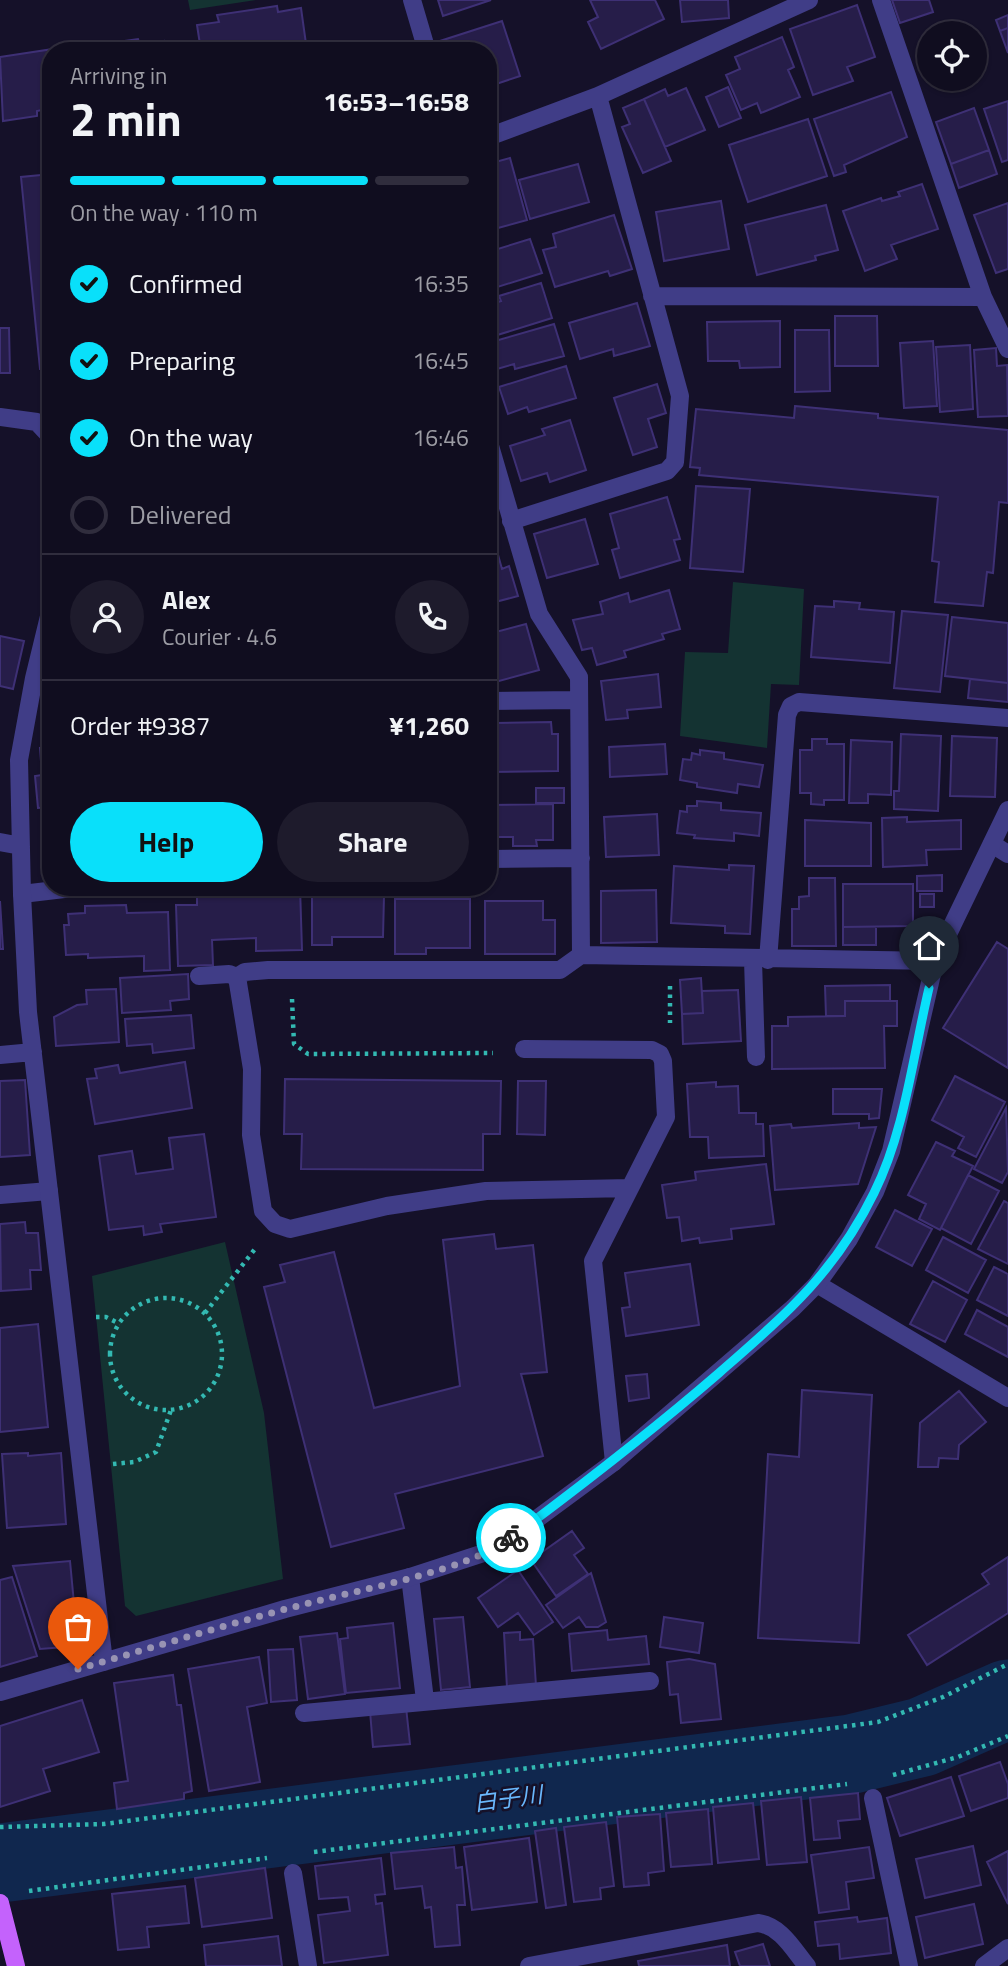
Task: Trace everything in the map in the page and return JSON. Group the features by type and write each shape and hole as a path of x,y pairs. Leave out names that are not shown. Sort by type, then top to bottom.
{"main road":[{"path":"0,1903 16,1966"}],"street":[{"path":"412,0 424,42"},
{"path":"497,134 598,96 809,0"},
{"path":"881,0 983,297 1008,349"},
{"path":"511,521 672,468 680,396 598,96"},
{"path":"652,296 983,297"},
{"path":"0,417 37,422 42,427"},
{"path":"497,471 539,614 579,677 577,700 581,955"},
{"path":"42,645 19,760 22,894 33,1052 104,1662"},
{"path":"497,701 577,700"},
{"path":"755,1057 760,960 790,706 799,702 1008,718"},
{"path":"0,1692 410,1577 496,1549 614,1462 793,1308 817,1283 849,1239 875,1192 891,1151 935,961 1008,810"},
{"path":"0,842 20,846"},
{"path":"992,844 1008,854"},
{"path":"497,859 581,858"},
{"path":"22,894 42,892"},
{"path":"237,977 245,972 292,970 560,970 581,955 935,961"},
{"path":"199,976 229,974 237,977"},
{"path":"237,977 252,1069 253,1148 263,1211 275,1224 290,1229 387,1206 486,1191 630,1188"},
{"path":"524,1049 652,1050 660,1054 666,1117 593,1261 614,1462"},
{"path":"0,1055 33,1052"},
{"path":"0,1195 49,1191"},
{"path":"817,1283 1008,1398"},
{"path":"410,1577 425,1700"},
{"path":"304,1713 650,1681"},
{"path":"873,1798 909,1966"},
{"path":"293,1872 308,1966"},
{"path":"540,1965 758,1923 770,1925 778,1931 807,1966"},
{"path":"984,1966 1008,1948"}],"path":[{"path":"660,1054 670,1022 670,958"},
{"path":"292,970 294,1044 308,1054 507,1053 524,1049"},
{"path":"205,1313 275,1224"},
{"path":"170,1298 188,1302 205,1313 218,1331 223,1352 220,1373 209,1391 192,1404 171,1410 150,1408 133,1399 120,1386 112,1370 110,1352 114,1334 122,1318 136,1307 152,1300 170,1298"},
{"path":"82,1468 147,1458 161,1444 171,1410"},
{"path":"0,1827 104,1824 878,1722 943,1697 1008,1664"},
{"path":"882,1777 958,1757 1008,1736"},
{"path":"304,1853 856,1783"},
{"path":"28,1891 276,1857"}],"green space":[{"path":"188,0 256,0 190,10"},
{"path":"733,582 804,589 799,685 771,684 767,748 680,736 685,652 728,653"},
{"path":"225,1242 264,1413 283,1579 136,1616 125,1606 92,1276"}],"building":[{"path":"438,0 491,0 443,16"},
{"path":"590,0 655,0 664,19 601,49 588,22 598,17"},
{"path":"680,0 728,0 729,18 682,22"},
{"path":"892,0 929,0 933,12 900,23"},
{"path":"857,5 875,57 847,67 853,81 813,95 790,29"},
{"path":"277,6 278,12 301,8 306,42 200,42 197,25 219,22 217,15"},
{"path":"1008,15 1008,28 1000,31 996,20"},
{"path":"502,21 520,76 497,84 497,42 440,41"},
{"path":"1008,28 1008,53 1000,31"},
{"path":"782,37 794,67 788,70 800,97 761,113 757,103 741,110 726,75 740,69 735,57"},
{"path":"138,39 139,42 116,42"},
{"path":"42,51 42,110 37,111 37,116 3,121 0,57"},
{"path":"728,87 741,118 719,127 706,97"},
{"path":"686,88 705,130 665,147 644,99 665,89 668,96"},
{"path":"891,92 907,137 844,165 846,172 834,176 814,119"},
{"path":"644,99 671,161 643,173 622,127 630,124 623,108"},
{"path":"1008,101 1008,160 1002,162 984,109"},
{"path":"974,108 989,150 951,164 936,122"},
{"path":"808,119 827,176 748,202 729,145"},
{"path":"989,150 997,174 959,188 951,164"},
{"path":"510,158 527,220 498,228 497,224 497,162"},
{"path":"578,164 589,202 530,219 519,180"},
{"path":"42,175 42,369 40,369 21,177"},
{"path":"922,184 938,229 891,245 897,259 865,271 843,211 881,198 882,201 900,196 898,192"},
{"path":"721,201 729,249 664,261 656,212"},
{"path":"1008,203 1008,269 996,273 974,215"},
{"path":"826,205 838,250 815,256 816,260 757,275 745,225"},
{"path":"614,215 632,269 610,276 608,271 555,287 543,250 556,247 553,234"},
{"path":"530,239 542,273 497,287 497,249"},
{"path":"541,283 552,318 497,335 497,302 501,301 499,296"},
{"path":"637,303 650,346 614,356 613,349 580,359 569,323"},
{"path":"835,316 877,316 878,366 835,366"},
{"path":"780,321 780,367 740,368 739,361 708,361 707,322"},
{"path":"554,324 564,356 515,369 514,364 497,369 497,340"},
{"path":"0,328 9,328 10,373 0,373"},
{"path":"795,330 829,330 830,391 795,392"},
{"path":"933,341 937,406 904,408 900,343"},
{"path":"970,345 973,409 940,412 936,347"},
{"path":"996,348 997,366 1007,365 1008,416 978,417 974,350"},
{"path":"566,366 576,398 529,412 527,407 508,414 499,387"},
{"path":"657,384 666,413 648,419 657,447 633,455 614,398"},
{"path":"795,406 878,414 878,418 1008,430 1008,503 999,502 993,573 987,572 983,606 935,602 939,562 932,561 938,497 699,475 700,468 690,467 696,409 794,418"},
{"path":"570,420 586,470 550,482 547,473 521,481 510,446 545,435 542,429"},
{"path":"696,486 750,489 743,572 690,568"},
{"path":"667,497 680,539 674,540 680,560 620,578 612,550 619,548 610,514"},
{"path":"585,519 598,564 547,578 534,534"},
{"path":"497,551 502,569 509,566 518,596 497,602"},
{"path":"669,590 680,629 662,634 664,639 624,651 626,657 597,665 592,648 582,650 573,620 603,614 600,602 628,593 630,602"},
{"path":"834,601 860,603 859,609 894,612 890,663 811,657 815,606 834,607"},
{"path":"902,611 948,615 940,692 894,688"},
{"path":"952,617 1008,623 1008,683 945,676"},
{"path":"526,624 539,670 497,682 497,632"},
{"path":"0,636 24,641 13,689 0,686"},
{"path":"658,674 661,707 627,710 628,718 606,720 601,681"},
{"path":"970,679 1008,683 1008,702 968,698"},
{"path":"551,722 552,734 558,734 558,771 497,772 497,723"},
{"path":"901,734 941,736 938,811 894,809 894,791 899,791"},
{"path":"952,736 997,738 995,797 950,796"},
{"path":"812,739 827,739 827,744 844,744 844,800 824,800 824,805 811,804 811,793 800,793 800,750 812,750"},
{"path":"851,740 892,742 891,795 868,794 868,803 849,803"},
{"path":"665,744 667,774 610,777 609,747"},
{"path":"700,750 724,753 724,759 763,765 759,787 738,784 737,793 697,787 697,783 680,780 683,759 691,760 692,753 700,755"},
{"path":"42,775 42,808 38,808 35,776"},
{"path":"536,788 564,788 564,803 536,803"},
{"path":"697,801 721,803 721,810 761,813 759,836 734,833 734,841 694,838 695,835 677,833 680,811 687,812 687,806 697,806"},
{"path":"553,804 553,840 536,840 537,846 513,846 513,837 497,837 497,805"},
{"path":"657,814 659,855 606,857 604,817"},
{"path":"907,817 907,822 961,820 961,849 926,850 927,865 883,867 882,818"},
{"path":"805,820 871,823 871,866 805,866"},
{"path":"729,865 754,866 750,934 725,933 725,926 671,923 674,866 729,870"},
{"path":"942,875 942,891 917,891 917,876"},
{"path":"809,878 835,878 836,946 792,946 792,909 799,909 799,897 809,896"},
{"path":"843,884 913,884 913,926 843,927"},
{"path":"656,890 657,942 601,943 601,891"},
{"path":"920,894 934,894 934,907 920,907"},
{"path":"197,896 300,896 302,950 256,951 256,938 212,940 213,965 178,966 176,905 197,905"},
{"path":"312,896 384,896 383,937 332,937 332,945 312,945"},
{"path":"395,899 470,899 470,948 426,948 426,954 395,954"},
{"path":"0,901 3,949 0,949"},
{"path":"485,901 543,901 543,920 555,920 555,954 485,954"},
{"path":"126,905 127,913 168,912 170,970 144,971 144,956 88,958 88,954 66,955 64,925 69,925 68,914 85,913 85,906"},
{"path":"843,927 876,927 876,945 843,945"},
{"path":"997,942 1008,949 1008,1068 943,1028"},
{"path":"188,974 189,999 170,1001 171,1010 122,1013 120,978"},
{"path":"701,978 703,1013 682,1014 680,980"},
{"path":"890,985 890,1001 845,1001 845,1016 826,1016 825,986"},
{"path":"116,989 119,1042 56,1046 54,1017 77,1005 87,1004 86,990"},
{"path":"738,990 741,1041 683,1044 682,1014 703,1013 702,991"},
{"path":"845,1001 897,1001 897,1026 884,1026 885,1068 772,1069 772,1026 788,1026 788,1017 845,1016"},
{"path":"191,1015 194,1048 153,1053 152,1044 127,1046 125,1019"},
{"path":"185,1062 192,1108 95,1124 87,1079 97,1078 95,1069 118,1065 120,1073"},
{"path":"955,1076 1005,1102 976,1157 958,1148 964,1137 932,1120"},
{"path":"285,1079 501,1081 500,1134 483,1134 483,1170 301,1169 302,1134 284,1134"},
{"path":"25,1080 30,1155 0,1157 0,1081"},
{"path":"518,1081 546,1081 545,1135 517,1134"},
{"path":"716,1082 716,1087 738,1086 739,1113 756,1113 756,1124 763,1124 764,1156 709,1158 708,1137 690,1137 687,1084"},
{"path":"833,1089 882,1089 879,1118 869,1119 869,1114 833,1114"},
{"path":"1006,1108 1008,1172 1002,1183 974,1169"},
{"path":"859,1123 859,1128 876,1127 858,1184 775,1190 770,1126 791,1124 792,1128"},
{"path":"204,1134 216,1217 160,1224 162,1232 144,1235 143,1226 109,1230 99,1156 132,1151 136,1174 173,1169 169,1138"},
{"path":"936,1142 955,1151 952,1156 973,1166 940,1230 919,1219 926,1204 908,1195"},
{"path":"766,1164 774,1224 731,1229 732,1239 700,1243 699,1238 682,1241 679,1217 667,1218 662,1185 696,1180 695,1172"},
{"path":"968,1175 999,1191 971,1244 941,1228"},
{"path":"1004,1201 1008,1203 1008,1264 978,1249"},
{"path":"895,1210 932,1229 912,1266 876,1247"},
{"path":"25,1222 26,1233 38,1233 41,1270 30,1270 31,1289 1,1291 0,1224"},
{"path":"494,1234 496,1249 533,1245 547,1372 521,1374 543,1456 395,1494 404,1528 331,1547 264,1287 285,1282 280,1265 334,1252 374,1408 460,1386 443,1240"},
{"path":"943,1237 986,1260 968,1293 926,1270"},
{"path":"690,1264 699,1325 626,1336 622,1308 630,1307 625,1273"},
{"path":"994,1267 1008,1274 1008,1316 977,1300"},
{"path":"933,1281 967,1300 945,1342 910,1324"},
{"path":"977,1310 1008,1327 1008,1357 965,1334"},
{"path":"38,1324 48,1427 0,1432 0,1328"},
{"path":"647,1374 649,1398 629,1401 626,1376"},
{"path":"802,1390 872,1395 859,1643 758,1638 768,1454 799,1457"},
{"path":"959,1391 986,1422 959,1445 958,1459 939,1458 938,1467 918,1467 920,1423"},
{"path":"28,1453 28,1456 61,1453 66,1524 7,1528 2,1454"},
{"path":"572,1531 584,1548 574,1555 588,1574 556,1596 531,1560"},
{"path":"1008,1557 1008,1613 927,1665 908,1635 989,1584 982,1574"},
{"path":"70,1561 78,1646 40,1649 13,1566"},
{"path":"518,1570 553,1622 534,1635 518,1613 498,1627 478,1598"},
{"path":"591,1573 606,1622 598,1627 586,1627 579,1617 563,1628 546,1605"},
{"path":"12,1577 37,1656 0,1667 0,1580"},
{"path":"463,1617 470,1687 441,1690 434,1619"},
{"path":"664,1617 703,1623 699,1653 660,1647"},
{"path":"393,1623 400,1688 346,1693 340,1639 348,1638 347,1628"},
{"path":"607,1630 608,1640 646,1636 649,1664 572,1671 569,1634"},
{"path":"520,1632 520,1640 533,1639 536,1686 507,1688 504,1633"},
{"path":"337,1633 345,1694 308,1699 300,1637"},
{"path":"293,1649 297,1700 271,1702 268,1650"},
{"path":"259,1657 267,1703 247,1707 260,1782 209,1791 188,1669"},
{"path":"689,1659 715,1664 721,1719 681,1723 678,1694 670,1695 667,1662"},
{"path":"173,1675 177,1705 181,1705 192,1791 184,1793 184,1799 117,1809 114,1783 128,1781 114,1683"},
{"path":"82,1700 99,1752 43,1769 50,1791 0,1807 0,1726"},
{"path":"406,1707 410,1744 373,1747 370,1711"},
{"path":"1000,1762 1008,1784 1008,1798 971,1811 959,1776"},
{"path":"951,1777 964,1816 900,1836 887,1798"},
{"path":"858,1793 860,1819 838,1821 840,1838 814,1840 810,1798"},
{"path":"801,1797 807,1862 767,1865 761,1801"},
{"path":"753,1803 759,1859 718,1863 713,1807"},
{"path":"708,1809 712,1864 671,1867 666,1813"},
{"path":"660,1814 664,1871 648,1873 649,1885 624,1887 617,1817"},
{"path":"606,1822 614,1886 600,1888 601,1899 574,1902 564,1827"},
{"path":"556,1828 566,1905 546,1908 535,1831"},
{"path":"529,1838 537,1902 472,1910 464,1847"},
{"path":"973,1846 981,1885 925,1898 916,1859"},
{"path":"454,1847 456,1868 462,1867 465,1905 457,1905 460,1945 435,1947 431,1907 425,1908 422,1886 395,1889 391,1853"},
{"path":"869,1847 874,1878 846,1882 849,1909 819,1913 811,1855"},
{"path":"1008,1851 1008,1904 987,1862"},
{"path":"381,1858 385,1894 375,1895 376,1904 382,1903 388,1955 324,1963 318,1915 350,1911 348,1897 319,1899 315,1866"},
{"path":"265,1868 272,1918 202,1927 195,1878"},
{"path":"185,1886 189,1923 147,1927 149,1947 118,1950 112,1894"},
{"path":"974,1904 983,1944 925,1958 916,1917"},
{"path":"857,1917 858,1922 887,1918 891,1953 840,1959 839,1944 818,1946 815,1922"},
{"path":"278,1936 282,1966 206,1966 204,1945"},
{"path":"763,1944 770,1966 740,1966 735,1952"},
{"path":"727,1945 730,1966 639,1966 638,1961"}],"waterway":[{"name":"白子川","path":"0,1863 852,1754 922,1737 1008,1699"}],"way so far":[{"path":"78,1669 285,1609 410,1577 496,1549 511,1538"}],"route":[{"path":"511,1538 614,1462 793,1308 817,1283 849,1239 875,1192 891,1151 929,988"}]}
